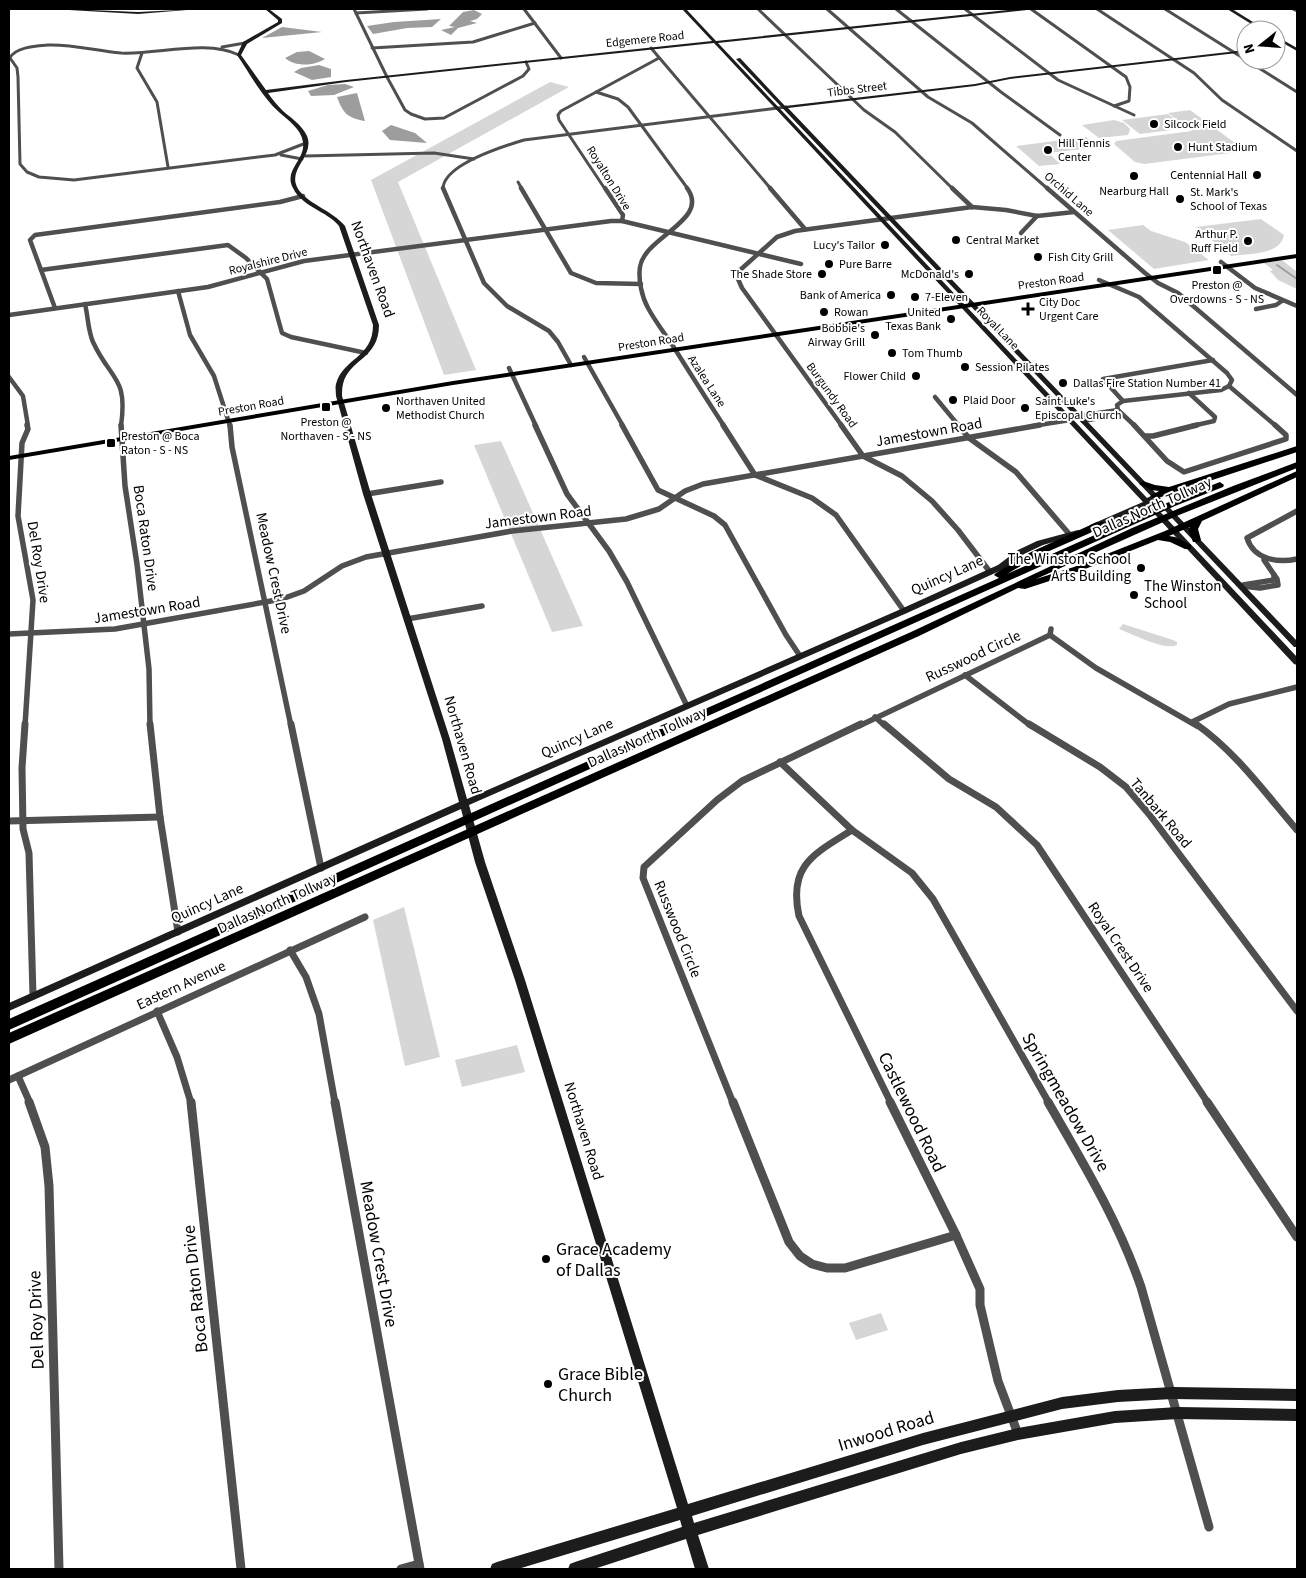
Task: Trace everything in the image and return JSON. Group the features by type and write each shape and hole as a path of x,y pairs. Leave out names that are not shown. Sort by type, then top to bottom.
{"highway":[{"path":"1143,484 1158,489 1171,489 1297,448"},
{"name":"Dallas North Tollway","path":"9,1025 980,596 1172,504 1297,457"},
{"name":"Dallas North Tollway","path":"9,1039 915,634 980,596 1032,576 1179,510 1250,481 1297,465"},
{"path":"980,596 1077,570 1155,539 1170,527 1184,526 1297,474"},
{"path":"1158,499 1171,489"},
{"path":"1196,540 1193,529 1198,519"},
{"path":"980,596 994,578 1024,560 1046,549 1081,536 1100,524"},
{"path":"1155,539 1172,538 1188,546"}],"main road":[{"name":"Preston Road","path":"9,458 22,453 452,380 1057,289 1107,284 1297,251"},
{"name":"Preston Road","path":"1057,289 1099,280 1148,276 1220,264 1297,256"},
{"name":"Preston Road","path":"9,451 22,453"}],"street":[{"path":"69,9 132,13 197,9"},
{"path":"113,9 162,9"},
{"path":"9,52 49,45 110,53 142,53 216,48 245,43 280,23 280,20 267,9"},
{"path":"427,9 355,11 386,77 407,112 416,117 430,120 444,118 523,76 529,69 526,62"},
{"path":"524,9 561,58"},
{"path":"758,9 853,100 895,132 972,207"},
{"name":"Orchid Lane","path":"827,9 936,103 972,123 1148,276 1178,293 1297,395"},
{"path":"896,9 988,82 1060,135"},
{"path":"965,9 1050,74 1079,91 1134,115"},
{"name":"Edgemere Road","path":"266,92 651,48 1027,9"},
{"path":"1031,9 1126,77 1130,87 1129,101 1114,106"},
{"path":"1097,9 1194,73 1222,100 1297,151"},
{"path":"1165,9 1297,92"},
{"path":"1229,9 1247,20"},
{"path":"1293,9 1297,11"},
{"name":"Royal Lane","path":"690,11 753,72 1297,645"},
{"name":"Royal Lane","path":"690,11 715,42 959,304 1297,662"},
{"path":"372,48 413,44 466,44 489,38 517,26 535,23"},
{"path":"239,55 245,43"},
{"path":"1286,43 1297,50"},
{"path":"1286,46 1297,45"},
{"path":"216,48 239,55 276,107 296,124 306,143 303,158 295,169 292,180 296,189 303,196"},
{"path":"651,48 805,229"},
{"path":"14,52 10,58 17,68 18,77 20,164 27,172 39,177 74,180 275,155 303,158 440,152 474,159"},
{"name":"Tibbs Street","path":"474,159 488,151 511,143 639,124 853,100 1234,52"},
{"path":"142,53 137,68 157,102 168,167"},
{"name":"Royalton Drive","path":"659,58 559,113 559,120 622,215 622,221 801,264"},
{"path":"745,74 753,72"},
{"name":"Azalea Lane","path":"596,92 622,100 693,196 688,214 644,254 640,269 641,284 648,308 755,475"},
{"path":"275,155 306,143"},
{"path":"474,159 451,173 443,183 443,191 484,283 494,296 506,306 548,330 557,339 569,362"},
{"path":"828,163 837,162"},
{"path":"518,182 569,270 575,275 589,281 604,284 641,284"},
{"path":"55,308 30,240 31,237 42,233 280,202 303,196"},
{"name":"Northaven Road","path":"303,196 340,222 377,332 373,344 366,353 342,376 338,385 340,399 458,782 475,844 526,999 702,1569"},
{"name":"Burgundy Road","path":"990,572 944,513 922,491 890,469 863,456 738,279 739,271 777,237 805,229 972,207 1006,210 1036,216 1074,212"},
{"path":"1021,233 1036,216"},
{"name":"Royalshire Drive","path":"9,315 208,287 301,261 545,229 622,221"},
{"path":"41,270 223,245 232,247 261,272 268,282 282,333 291,337 366,353"},
{"path":"1220,264 1250,285 1282,301 1297,306"},
{"path":"1099,280 1140,297 1232,378 1230,386"},
{"name":"Meadow Crest Drive","path":"178,291 190,335 214,376 227,418 321,868"},
{"path":"1256,309 1276,306 1282,301"},
{"name":"Boca Raton Drive","path":"85,304 92,341 118,380 123,394 122,436 128,516 149,669 150,736 160,817 166,840 178,932"},
{"path":"996,342 1007,340"},
{"path":"1009,355 1020,353"},
{"path":"585,360 658,490 714,516 724,525 790,642 800,656"},
{"path":"1123,401 1103,379 1213,360"},
{"path":"510,371 567,494 609,552 627,582 687,706"},
{"name":"Del Roy Drive","path":"9,377 23,396 28,429 22,443 18,516 32,588 32,634 22,768 23,830 29,853 33,996"},
{"path":"1230,386 1286,435 1286,439 1184,472 1173,468 1168,463 1145,436 1120,412 1117,405 1123,401 1221,390 1230,386"},
{"path":"1043,392 1054,390"},
{"path":"1145,436 1154,436 1214,421 1215,417 1189,393"},
{"path":"935,397 969,438 1012,468 1070,535"},
{"path":"1070,420 1120,412"},
{"name":"Jamestown Road","path":"9,634 87,631 144,625 266,603 299,594 333,571 353,561 386,553 512,531 588,524 637,517 659,509 694,486 702,484 1070,420"},
{"path":"755,475 812,498 836,516 847,528 904,611"},
{"path":"368,494 441,482"},
{"name":"Quincy Lane","path":"9,1007 321,868 464,808 687,706 904,611 990,572 1029,548 1100,524 1149,505 1158,499"},
{"path":"1228,588 1242,586 1251,588 1275,586 1278,584 1269,564 1249,544 1246,538 1297,512"},
{"path":"1262,558 1277,563 1297,560"},
{"path":"407,619 482,606"},
{"name":"Russwood Circle","path":"956,1235 845,1268 827,1269 808,1262 794,1249 789,1242 643,878 644,867 717,800 742,781 965,675 1050,632 1096,668 1192,722"},
{"path":"1271,634 1285,632"},
{"name":"Tanbark Road","path":"965,675 1030,725 1086,757 1126,788 1149,814 1297,1011"},
{"path":"1297,687 1225,704 1203,714 1192,722 1214,737 1237,759 1297,830"},
{"name":"Royal Crest Drive","path":"875,717 949,779 996,807 1037,845 1297,1237"},
{"name":"Springmeadow Drive","path":"780,762 852,830 912,873 933,899 1109,1208 1131,1258 1173,1393 1210,1528"},
{"path":"9,822 24,820 160,817"},
{"name":"Castlewood Road","path":"852,830 810,858 798,873 793,892 794,903 956,1235 980,1289 980,1305 998,1381 1018,1434"},
{"name":"Eastern Avenue","path":"9,1080 365,917"},
{"name":"Meadow Crest Drive","path":"290,950 306,977 319,1014 420,1566"},
{"name":"Boca Raton Drive","path":"157,1012 176,1051 192,1106 240,1569"},
{"name":"Del Roy Drive","path":"18,1076 37,1120 45,1147 49,1186 59,1569"},
{"name":"Inwood Road","path":"496,1569 923,1439 1062,1403 1118,1396 1173,1393 1297,1395"},
{"path":"575,1569 690,1531 961,1448 1018,1434 1115,1417 1178,1414 1297,1415"},
{"path":"401,1569 420,1566"}],"shaded area":[{"path":"474,10 482,14 477,19 470,21 477,23 458,28 451,35 441,30 455,27 449,26 463,12"},
{"path":"441,19 432,27 407,28 373,34 367,26 394,22"},
{"path":"282,27 322,32 262,38"},
{"path":"309,51 325,59 316,63 299,64 285,58 297,52"},
{"path":"319,65 331,69 331,77 312,80 294,72 301,68"},
{"path":"550,82 569,87 398,182 476,370 444,375 371,180"},
{"path":"345,84 354,87 334,95 311,96 308,91 328,85"},
{"path":"357,93 365,121 346,114 337,97"},
{"path":"1190,110 1246,151 1144,164 1135,162 1114,144 1116,141 1192,131 1168,113"},
{"name":"Silcock Field","path":"1168,114 1186,128 1140,134 1122,120"},
{"path":"1114,120 1124,123 1130,129 1128,135 1099,138 1082,125"},
{"path":"391,125 415,133 427,143 390,140 382,131"},
{"name":"Hill Tennis Center","path":"1086,137 1098,147 1049,153 1060,164 1039,166 1016,146"},
{"name":"Arthur P. Ruff Field","path":"1261,219 1284,235 1276,247 1254,254 1231,256 1196,227"},
{"path":"1143,225 1151,231 1185,242 1209,260 1154,269 1108,230"},
{"path":"1282,260 1297,272 1297,289 1278,280 1270,271 1273,270 1264,263"},
{"path":"501,441 583,626 552,632 474,445"},
{"path":"1123,624 1173,640 1177,642 1177,645 1164,646 1148,641 1119,629"},
{"path":"404,907 440,1057 405,1066 373,920"},
{"path":"517,1045 525,1072 462,1087 455,1060"},
{"path":"881,1313 888,1330 856,1340 849,1323"}],"waterway":[{"path":"1277,265 1297,279"}],"place":[{"name":"Silcock Field","path":"1154,124"},
{"name":"Hunt Stadium","path":"1178,147"},
{"name":"Hill Tennis Center","path":"1048,150"},
{"name":"Centennial Hall","path":"1257,175"},
{"name":"Nearburg Hall","path":"1134,176"},
{"name":"St. Mark's School of Texas","path":"1180,199"},
{"name":"Central Market","path":"956,240"},
{"name":"Arthur P. Ruff Field","path":"1248,241"},
{"name":"Lucy's Tailor","path":"885,245"},
{"name":"Fish City Grill","path":"1038,257"},
{"name":"Pure Barre","path":"829,264"},
{"name":"Preston @ Overdowns - S - NS","path":"1217,270"},
{"name":"The Shade Store","path":"822,274"},
{"name":"McDonald's","path":"969,274"},
{"name":"Bank of America","path":"891,295"},
{"name":"7-Eleven","path":"915,297"},
{"name":"City Doc Urgent Care","path":"1028,309"},
{"name":"Rowan","path":"824,312"},
{"name":"United Texas Bank","path":"951,319"},
{"name":"Bobbie's Airway Grill","path":"875,335"},
{"name":"Tom Thumb","path":"892,353"},
{"name":"Session Pilates","path":"965,367"},
{"name":"Flower Child","path":"916,376"},
{"name":"Dallas Fire Station Number 41","path":"1063,383"},
{"name":"Plaid Door","path":"953,400"},
{"name":"Preston @ Northaven - S - NS","path":"326,407"},
{"name":"Northaven United Methodist Church","path":"386,408"},
{"name":"Saint Luke's Episcopal Church","path":"1025,408"},
{"name":"Preston @ Boca Raton - S - NS","path":"111,443"},
{"name":"The Winston School Arts Building","path":"1141,568"},
{"name":"The Winston School","path":"1134,595"},
{"name":"Grace Academy of Dallas","path":"546,1259"},
{"name":"Grace Bible Church","path":"548,1384"}]}
